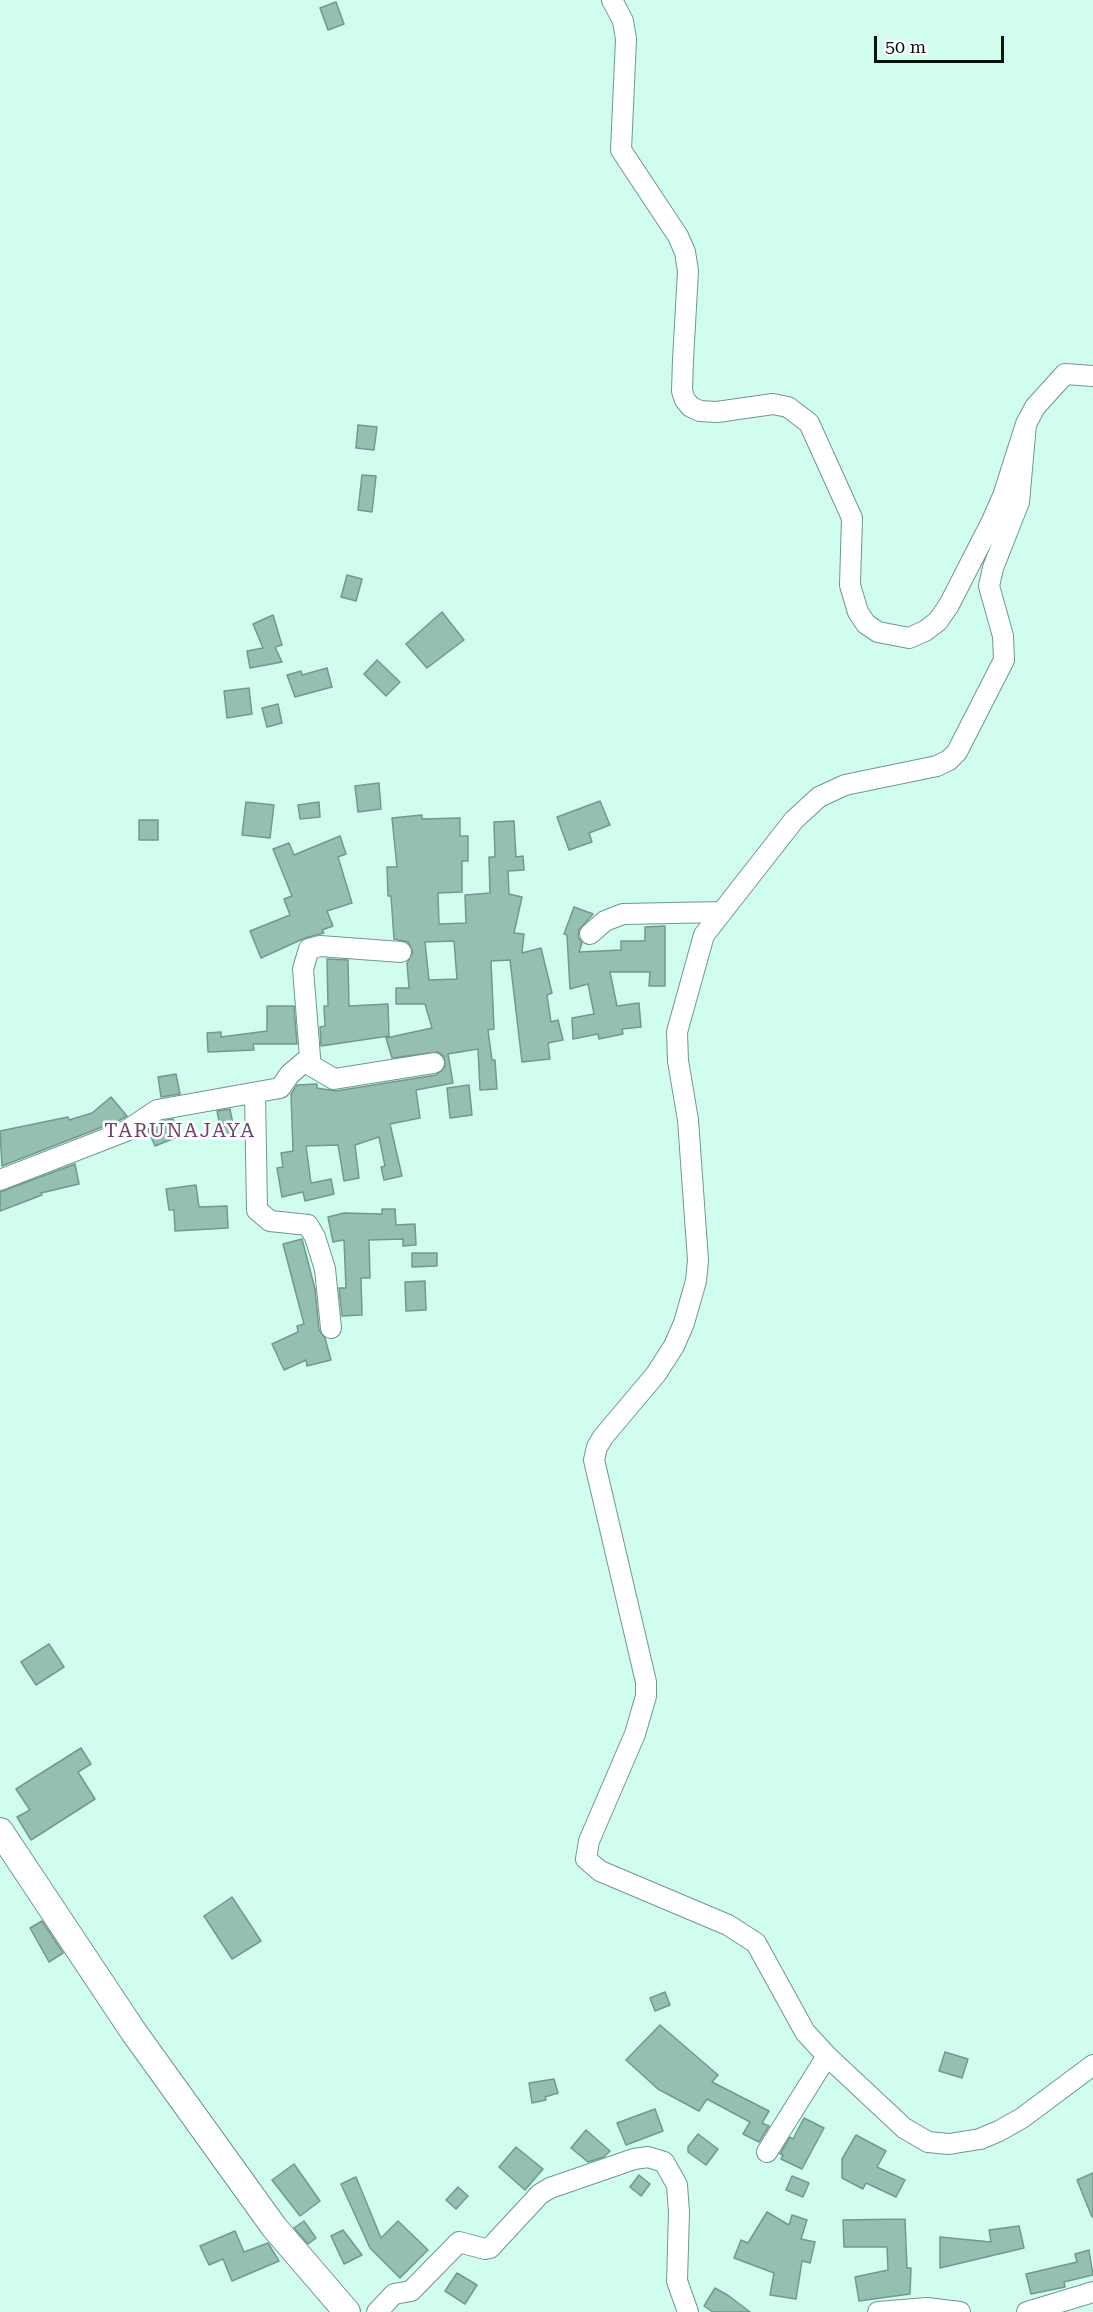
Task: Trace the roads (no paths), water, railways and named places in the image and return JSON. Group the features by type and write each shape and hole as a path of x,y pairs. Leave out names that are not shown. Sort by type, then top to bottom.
{"street":[{"path":"612,0 623,21 626,39 621,150 678,236 686,252 688,271 682,370 682,391 685,400 691,407 700,411 717,412 766,405 788,407 809,423 852,518 850,585 858,612 866,624 878,632 909,638 925,632 938,621 949,605 995,515 1026,424 1035,407 1065,374 1093,376"},
{"path":"1026,424 1019,502 993,568 989,586 1003,636 1004,660 957,752 949,760 937,766 845,785 819,797 794,820 704,935 677,1032 678,1061 687,1106 698,1260 692,1302 669,1353 603,1437 597,1447 594,1460 644,1666 646,1689 635,1734 589,1841 586,1859 600,1871 728,1925 756,1943 805,2032 827,2056 904,2128 928,2142 949,2144 980,2139 999,2131 1022,2118 1093,2065"},
{"path":"590,934 605,921 622,914 721,912"},
{"path":"0,1180 126,1131 157,1110 280,1088 290,1074 310,1057 311,1046 303,969 309,949 320,946 400,952"},
{"path":"305,1062 334,1079 434,1063"},
{"path":"255,1093 257,1210 270,1221 308,1225 315,1237 325,1269 332,1328"},
{"path":"0,1831 133,2031 274,2227 347,2312"},
{"path":"767,2152 827,2056"},
{"path":"377,2312 394,2294 410,2292 459,2242 484,2249 490,2248 540,2194 550,2188 634,2159 648,2157 664,2162 677,2185 680,2212 677,2280 688,2312"},
{"path":"1028,2312 1093,2292"},
{"path":"878,2312 927,2308 960,2312"}],"district":[{"name":"TARUNAJAYA","path":"180,1131"}]}
